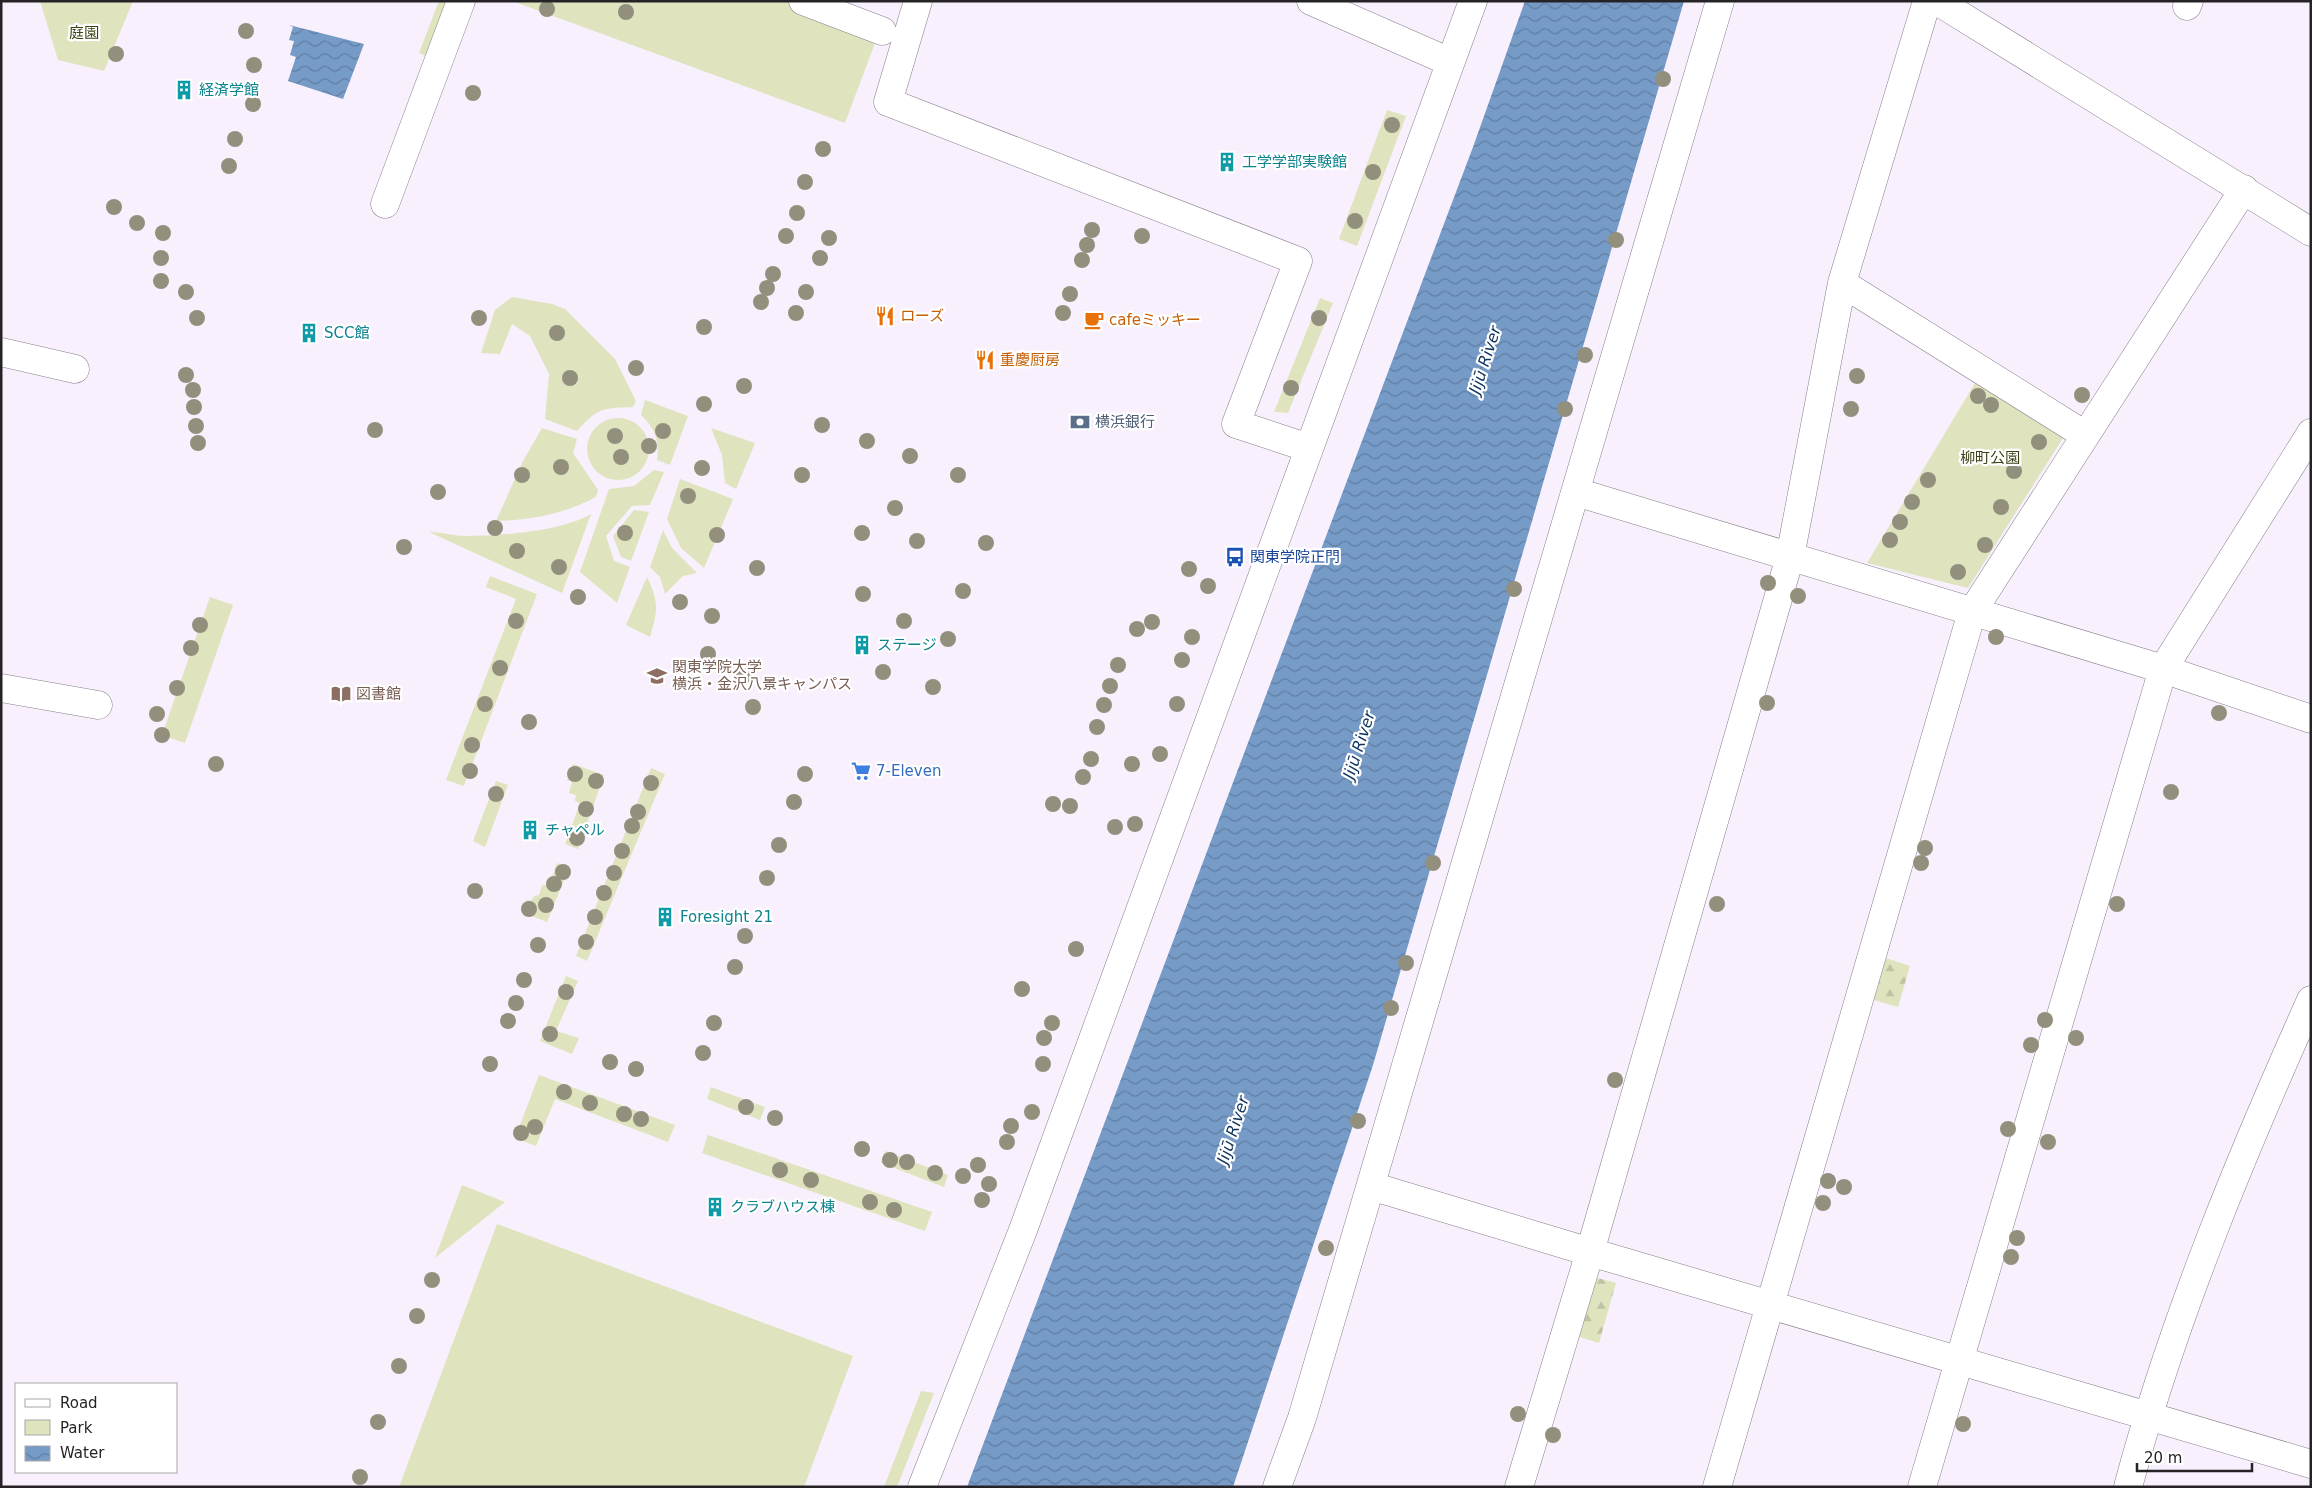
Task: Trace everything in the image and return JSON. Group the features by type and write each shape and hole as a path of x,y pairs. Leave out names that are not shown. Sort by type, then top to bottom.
{"street":[{"path":"386,204 461,1"},
{"path":"803,1 882,31"},
{"path":"918,1 888,102 1298,261 1236,424 1309,448"},
{"path":"1311,1 1450,62"},
{"path":"922,1487 1023,1230 1473,1"},
{"path":"1277,1487 1302,1418 1720,1"},
{"path":"1520,1487 1590,1252 1790,557 1842,284 1927,1"},
{"path":"1937,1 2311,232"},
{"path":"1717,1487 1972,612 2244,189"},
{"path":"1842,284 2085,436"},
{"path":"1,352 76,369"},
{"path":"1922,1487 2163,669 2311,433"},
{"path":"1576,492 2163,669 2311,720"},
{"path":"1,688 98,705"},
{"path":"2128,1487 2147,1415 2203,1258 2311,1000"},
{"path":"1371,1186 2311,1464"}],"green space":[{"name":"庭園","path":"40,1 133,1 104,71 58,60"},
{"path":"439,1 453,1 431,58 419,53"},
{"path":"512,1 787,1 878,35 845,123"},
{"path":"1387,110 1406,116 1357,246 1339,239"},
{"path":"512,297 552,304 565,309 615,359 636,401 633,407 601,411 590,418 577,431 545,419 549,374 530,336 512,324 500,354 481,353 495,310"},
{"path":"1320,298 1333,303 1288,413 1274,412"},
{"name":"柳町公園","path":"1975,383 2063,438 1968,588 1867,563"},
{"path":"645,400 688,416 670,465 657,460 657,441 650,425 641,415"},
{"path":"618,418 630,421 640,427 646,437 649,449 646,461 640,471 630,477 618,480 606,477 596,471 590,461 587,449 590,437 596,427 606,421"},
{"path":"542,428 577,439 573,453 598,490 596,497 572,508 548,515 496,521 523,461"},
{"path":"711,428 755,443 736,489 725,483 722,455"},
{"path":"654,470 664,472 650,505 632,506 606,536 614,561 630,567 617,603 580,572 609,489 634,486"},
{"path":"680,479 733,499 704,568 681,548 667,519"},
{"path":"634,510 649,512 631,561 621,557 613,536"},
{"path":"591,514 562,593 429,532 467,536 513,534 564,525"},
{"path":"663,530 672,548 697,573 683,576 665,594 660,577 650,567"},
{"path":"490,576 537,594 464,786 446,780 516,599 486,587"},
{"path":"647,577 654,593 656,606 655,620 650,637 626,625"},
{"path":"210,597 233,605 185,743 162,735"},
{"path":"573,764 604,775 578,849 565,844 580,803 575,801 576,795 569,793 572,782 567,780"},
{"path":"651,768 665,774 587,961 576,956"},
{"path":"496,781 508,785 485,847 473,841"},
{"path":"557,863 569,868 547,922 522,912 527,900 531,901 534,896 539,895 542,885 549,885"},
{"path":"1886,958 1910,966 1898,1007 1874,1000"},
{"path":"566,976 578,981 556,1031 579,1038 572,1054 540,1041"},
{"path":"539,1075 675,1125 668,1142 555,1099 536,1146 515,1138"},
{"path":"711,1087 765,1107 760,1120 707,1099"},
{"path":"708,1135 932,1212 925,1231 702,1153"},
{"path":"885,1151 948,1175 944,1187 881,1163"},
{"path":"462,1185 505,1202 435,1258"},
{"path":"497,1224 853,1356 804,1487 399,1487"},
{"path":"1594,1277 1616,1283 1599,1343 1577,1336"},
{"path":"921,1391 934,1393 897,1487 884,1487"}],"water":[{"name":"Jijū River","path":"1525,1 1684,1 1373,1065 1233,1487 967,1487 1473,147"},
{"path":"289,25 364,44 343,99 288,81 296,57 290,55 294,41 289,40 293,27"}],"place":[{"name":"経済学館","path":"184,90"},
{"name":"工学学部実験館","path":"1227,162"},
{"name":"ローズ","path":"885,316"},
{"name":"cafeミッキー","path":"1094,320"},
{"name":"SCC館","path":"309,333"},
{"name":"重慶厨房","path":"985,360"},
{"name":"横浜銀行","path":"1080,422"},
{"name":"関東学院正門","path":"1235,557"},
{"name":"ステージ","path":"862,645"},
{"name":"関東学院大学 横浜・金沢八景キャンパス","path":"657,676"},
{"name":"図書館","path":"341,694"},
{"name":"7-Eleven","path":"861,771"},
{"name":"チャペル","path":"530,830"},
{"name":"Foresight 21","path":"665,917"},
{"name":"クラブハウス棟","path":"715,1207"}]}
